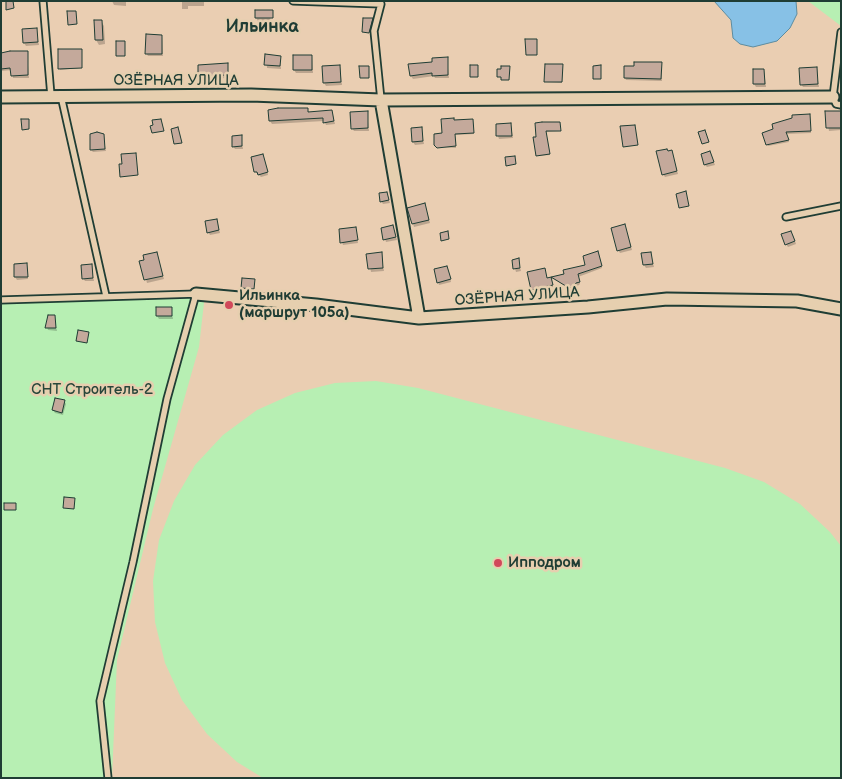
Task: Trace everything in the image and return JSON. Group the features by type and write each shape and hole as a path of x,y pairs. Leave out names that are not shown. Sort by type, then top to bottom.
{"street":[{"name":"ОЗЁРНАЯ УЛИЦА","path":"1,97 251,95 381,100 837,101"},
{"path":"381,100 419,318"},
{"name":"ОЗЁРНАЯ УЛИЦА","path":"196,294 316,305 419,318 588,307 667,299 797,301 841,309"}],"lane":[{"path":"42,1 56,96 106,296"},
{"path":"293,1 381,2 374,31 381,100"},
{"path":"837,101 841,32"},
{"path":"786,217 841,206"},
{"path":"1,300 196,294 167,399 133,562 100,701 108,778"}],"green space":[{"path":"808,1 841,1 841,26"},
{"name":"СНТ Строитель-2","path":"205,294 199,347 153,509 117,660 112,778 1,778 1,301"},
{"name":"Ипподром","path":"376,381 418,388 725,468 764,482 800,504 830,532 841,546 841,778 263,778 237,762 207,734 182,700 165,663 155,622 153,581 159,540 174,501 195,465 223,435 257,410 295,393 335,383"}],"water":[{"path":"714,1 796,1 797,14 790,28 777,41 753,47 740,44 733,38 731,20"}],"building":[{"path":"6,1 13,1 14,8 6,10"},
{"path":"255,10 273,10 273,18 255,18"},
{"path":"67,11 76,11 77,24 68,25"},
{"path":"363,18 373,18 369,33 362,32"},
{"path":"94,20 102,20 103,40 95,40"},
{"path":"37,28 38,42 23,43 22,29"},
{"path":"146,34 162,35 162,54 145,54"},
{"path":"525,39 537,39 537,55 526,55"},
{"path":"116,41 125,41 125,56 116,56"},
{"path":"58,49 82,49 82,68 58,69"},
{"path":"28,51 28,75 11,76 10,68 1,69 1,53"},
{"path":"265,54 281,56 280,66 264,65"},
{"path":"293,55 312,55 312,70 293,70"},
{"path":"448,57 448,75 432,76 432,73 410,76 408,64 432,62 432,58"},
{"path":"634,62 662,62 661,79 624,78 624,66 634,66"},
{"path":"228,63 228,75 198,76 198,65"},
{"path":"545,64 563,64 562,82 544,82"},
{"path":"340,65 341,82 323,83 322,66"},
{"path":"470,65 478,65 478,77 470,77"},
{"path":"601,65 601,79 593,79 593,66"},
{"path":"359,66 369,66 369,78 360,78"},
{"path":"501,66 510,66 509,80 501,80 501,77 497,77 497,69 501,69"},
{"path":"817,67 818,84 800,85 799,68"},
{"path":"753,69 764,69 765,84 753,84"},
{"path":"308,108 308,112 332,110 334,121 323,123 323,118 269,121 268,110"},
{"path":"368,111 368,128 351,129 350,112"},
{"path":"825,111 841,111 841,128 826,128"},
{"path":"810,114 811,131 786,132 789,140 766,145 762,133 773,129 772,124 792,118 792,115"},
{"path":"454,118 454,120 473,119 474,133 455,134 456,146 437,148 434,145 434,134 442,133 441,119"},
{"path":"21,119 29,119 29,129 22,130"},
{"path":"161,119 164,131 152,133 150,126 153,125 152,120"},
{"path":"560,122 561,131 546,131 550,154 536,156 533,137 536,137 535,123"},
{"path":"511,123 512,136 496,136 496,124"},
{"path":"635,125 638,145 623,147 620,126"},
{"path":"178,127 182,143 174,144 171,129"},
{"path":"422,127 423,141 412,142 411,128"},
{"path":"705,130 709,142 702,144 698,132"},
{"path":"97,132 104,134 105,149 90,150 90,134"},
{"path":"242,135 242,146 232,147 232,136"},
{"path":"667,149 668,151 672,150 677,171 662,175 656,151"},
{"path":"710,151 714,162 704,165 701,154"},
{"path":"136,153 138,175 120,177 119,164 122,164 121,154"},
{"path":"263,154 268,172 258,175 257,172 254,172 251,157"},
{"path":"515,156 516,164 506,166 505,157"},
{"path":"686,191 689,206 679,208 676,194"},
{"path":"387,192 389,200 380,202 379,193"},
{"path":"425,203 429,220 412,224 407,208"},
{"path":"217,219 219,230 207,233 205,221"},
{"path":"625,224 631,247 617,251 611,228"},
{"path":"393,225 396,237 383,240 381,228"},
{"path":"356,227 358,240 340,243 339,229"},
{"path":"448,231 449,239 441,241 440,233"},
{"path":"791,231 795,241 785,245 781,234"},
{"path":"598,251 602,266 578,274 580,282 576,283 573,287 569,288 551,277 564,274 563,270 585,265 583,256"},
{"path":"157,252 163,276 144,280 139,261 144,260 143,255"},
{"path":"382,252 383,268 368,269 366,254"},
{"path":"651,252 653,264 643,265 641,253"},
{"path":"519,258 520,268 513,269 512,260"},
{"path":"27,263 28,277 14,277 14,264"},
{"path":"92,264 93,278 82,279 81,265"},
{"path":"447,266 451,279 437,283 434,269"},
{"path":"545,268 547,278 551,277 553,285 531,290 527,272"},
{"path":"242,278 255,279 254,289 241,288"},
{"path":"156,307 172,307 172,316 156,316"},
{"path":"48,315 55,315 56,328 45,328"},
{"path":"78,330 89,332 87,343 76,341"},
{"path":"55,398 65,400 62,413 52,410"},
{"path":"64,497 75,498 74,509 63,508"},
{"path":"4,503 16,503 16,510 4,510"}],"place":[{"name":"Ильинка (маршрут 105а)","path":"229,305"},
{"name":"Ипподром","path":"498,563"}],"district":[{"name":"Ильинка","path":"262,27"}]}
